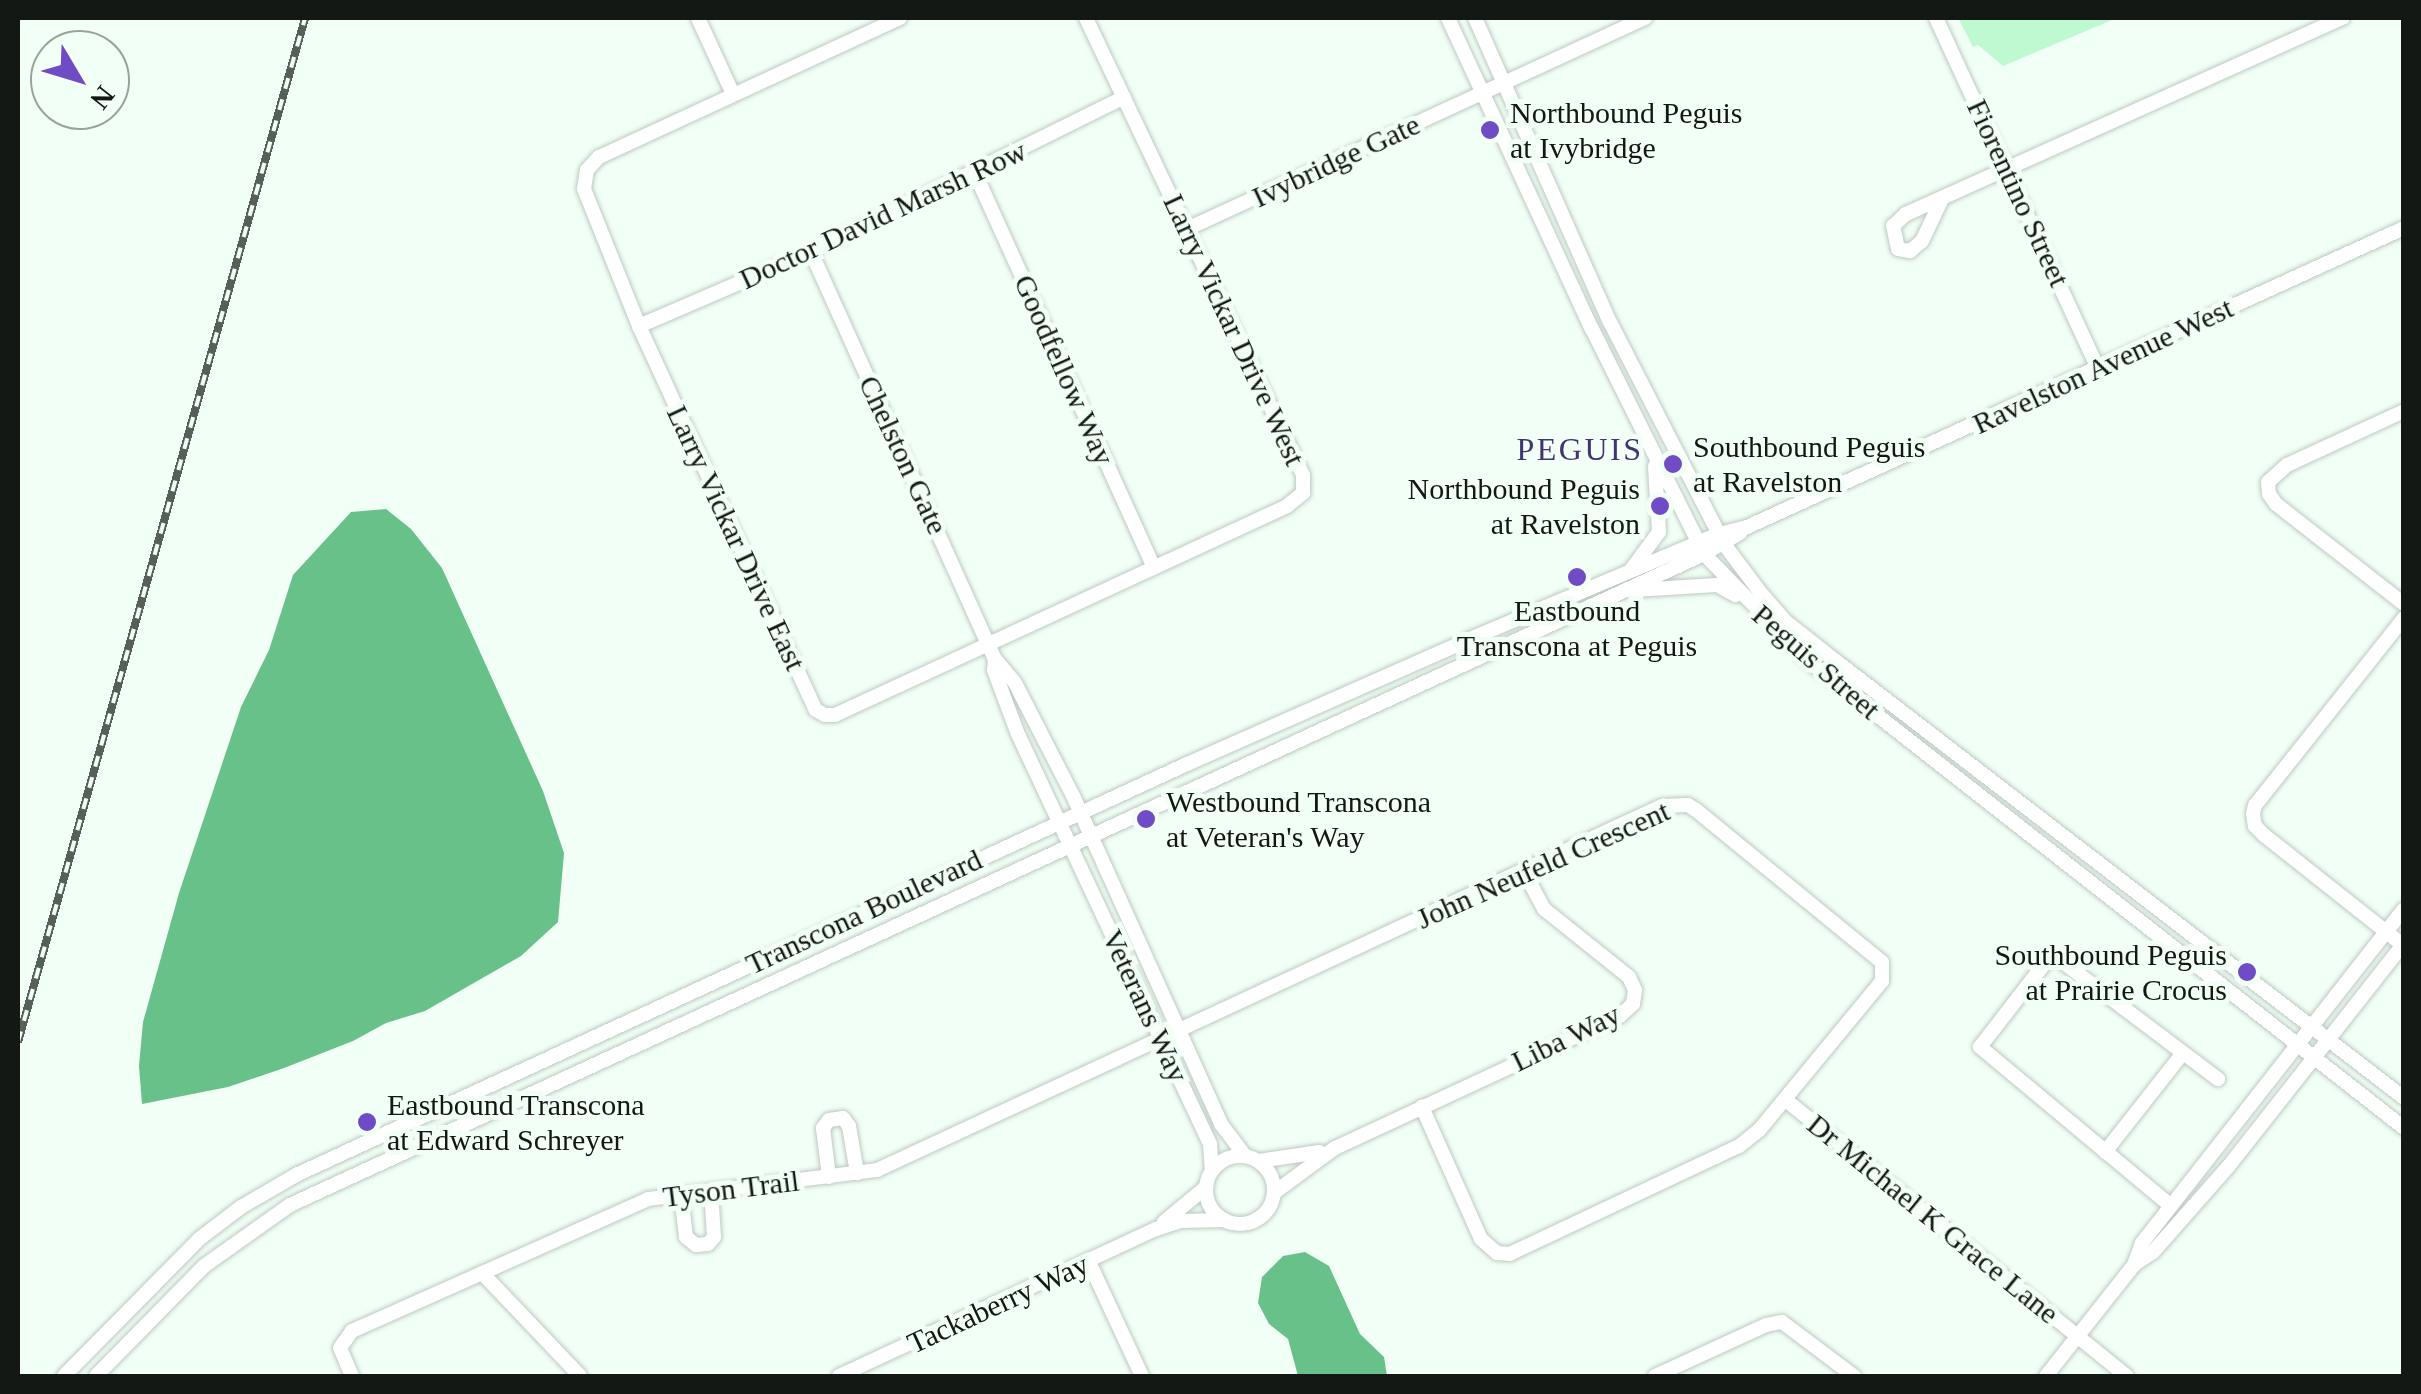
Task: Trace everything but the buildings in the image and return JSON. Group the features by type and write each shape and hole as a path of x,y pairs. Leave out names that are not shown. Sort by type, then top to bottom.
{"street":[{"path":"698,18 733,94 900,18"},
{"name":"Larry Vickar Drive West","path":"993,651 1154,566 1287,506 1302,493 1303,475 1086,18"},
{"name":"Peguis Street","path":"1448,18 1653,455 1701,548 1744,600 1808,661 2404,1128"},
{"name":"Peguis Street","path":"1475,18 1610,322 1722,539 1785,621 2404,1098"},
{"name":"Ivybridge Gate","path":"1189,228 1645,18"},
{"name":"Fiorentino Street","path":"1936,18 2098,369"},
{"path":"1942,199 2343,18"},
{"name":"Larry Vickar Drive East","path":"733,94 599,157 587,170 584,190 639,326 816,710 836,715 993,651"},
{"name":"Doctor David Marsh Row","path":"639,326 810,252 1124,98"},
{"name":"Goodfellow Way","path":"974,173 1154,566"},
{"name":"Ravelston Avenue West","path":"1722,539 2404,228"},
{"name":"Chelston Gate","path":"810,252 993,651 1015,684 1091,834"},
{"path":"2404,411 2287,465 2268,482 2269,494 2276,504 2404,604"},
{"path":"1627,574 1659,532 1653,455"},
{"name":"Transcona Boulevard","path":"64,1376 187,1249 268,1190 1081,812 1477,636 1722,539"},
{"name":"Transcona Boulevard","path":"96,1376 204,1266 290,1205 1618,592 1701,548"},
{"path":"1618,592 1717,585 1744,600"},
{"path":"2046,1376 2134,1264 2169,1235 2403,945 2264,836 2255,826 2253,814 2255,805 2404,618"},
{"name":"Chelston Gate","path":"993,651 1002,691 1068,844"},
{"name":"John Neufeld Crescent","path":"1160,1036 1662,806 1688,805 1878,957 1884,970 1882,981 1787,1101 1739,1146 1504,1254 1482,1240 1422,1107"},
{"name":"Veterans Way","path":"1091,834 1221,1124 1244,1156"},
{"name":"Veterans Way","path":"1068,844 1210,1144 1212,1170"},
{"name":"Liba Way","path":"1275,1192 1335,1148 1620,1016 1633,1004 1635,990 1629,977 1544,909 1524,871"},
{"path":"2134,1264 2142,1243 2404,909"},
{"path":"2172,1206 1980,1048 2052,954 2218,1079"},
{"name":"Tyson Trail","path":"352,1376 340,1348 352,1331 648,1199 877,1170 1160,1036"},
{"path":"2105,1152 2183,1053"},
{"name":"Dr Michael K Grace Lane","path":"1787,1101 2127,1376"},
{"path":"828,1177 824,1128 829,1120 842,1118 849,1126 857,1173"},
{"name":"Liba Way","path":"1259,1161 1335,1148"},
{"path":"1244,1156 1259,1161 1271,1174 1275,1192 1270,1208 1257,1220 1240,1224 1224,1220 1180,1221 1156,1228 1206,1187 1212,1170 1226,1158 1244,1156"},
{"path":"1206,1187 1210,1206 1224,1220"},
{"path":"681,1195 686,1237 696,1245 708,1244 714,1236 711,1192"},
{"name":"Tackaberry Way","path":"840,1376 1156,1228"},
{"path":"1088,1262 1142,1376"},
{"path":"482,1273 580,1376"},
{"path":"1655,1376 1782,1322 1854,1376"}],"shaded area":[{"path":"1958,18 2117,18 2003,66 1978,45 1973,47"},
{"path":"386,509 411,529 442,568 543,791 564,853 558,922 521,956 425,1011 228,1087 142,1104 139,1066 143,1022 179,893 241,707 269,650 293,575 351,512"},
{"path":"1305,1252 1329,1266 1360,1334 1384,1357 1387,1376 1298,1376 1288,1339 1269,1324 1258,1303 1262,1277 1283,1256"}],"railway":[{"path":"18,1042 305,18"}],"place":[{"name":"Northbound Peguis at Ivybridge","path":"1490,130"},
{"name":"Southbound Peguis at Ravelston","path":"1673,464"},
{"name":"Northbound Peguis at Ravelston","path":"1660,506"},
{"name":"Eastbound Transcona at Peguis","path":"1577,577"},
{"name":"Westbound Transcona at Veteran's Way","path":"1146,819"},
{"name":"Southbound Peguis at Prairie Crocus","path":"2247,972"},
{"name":"Eastbound Transcona at Edward Schreyer","path":"367,1122"}],"district":[{"name":"PEGUIS","path":"1580,449"}]}
